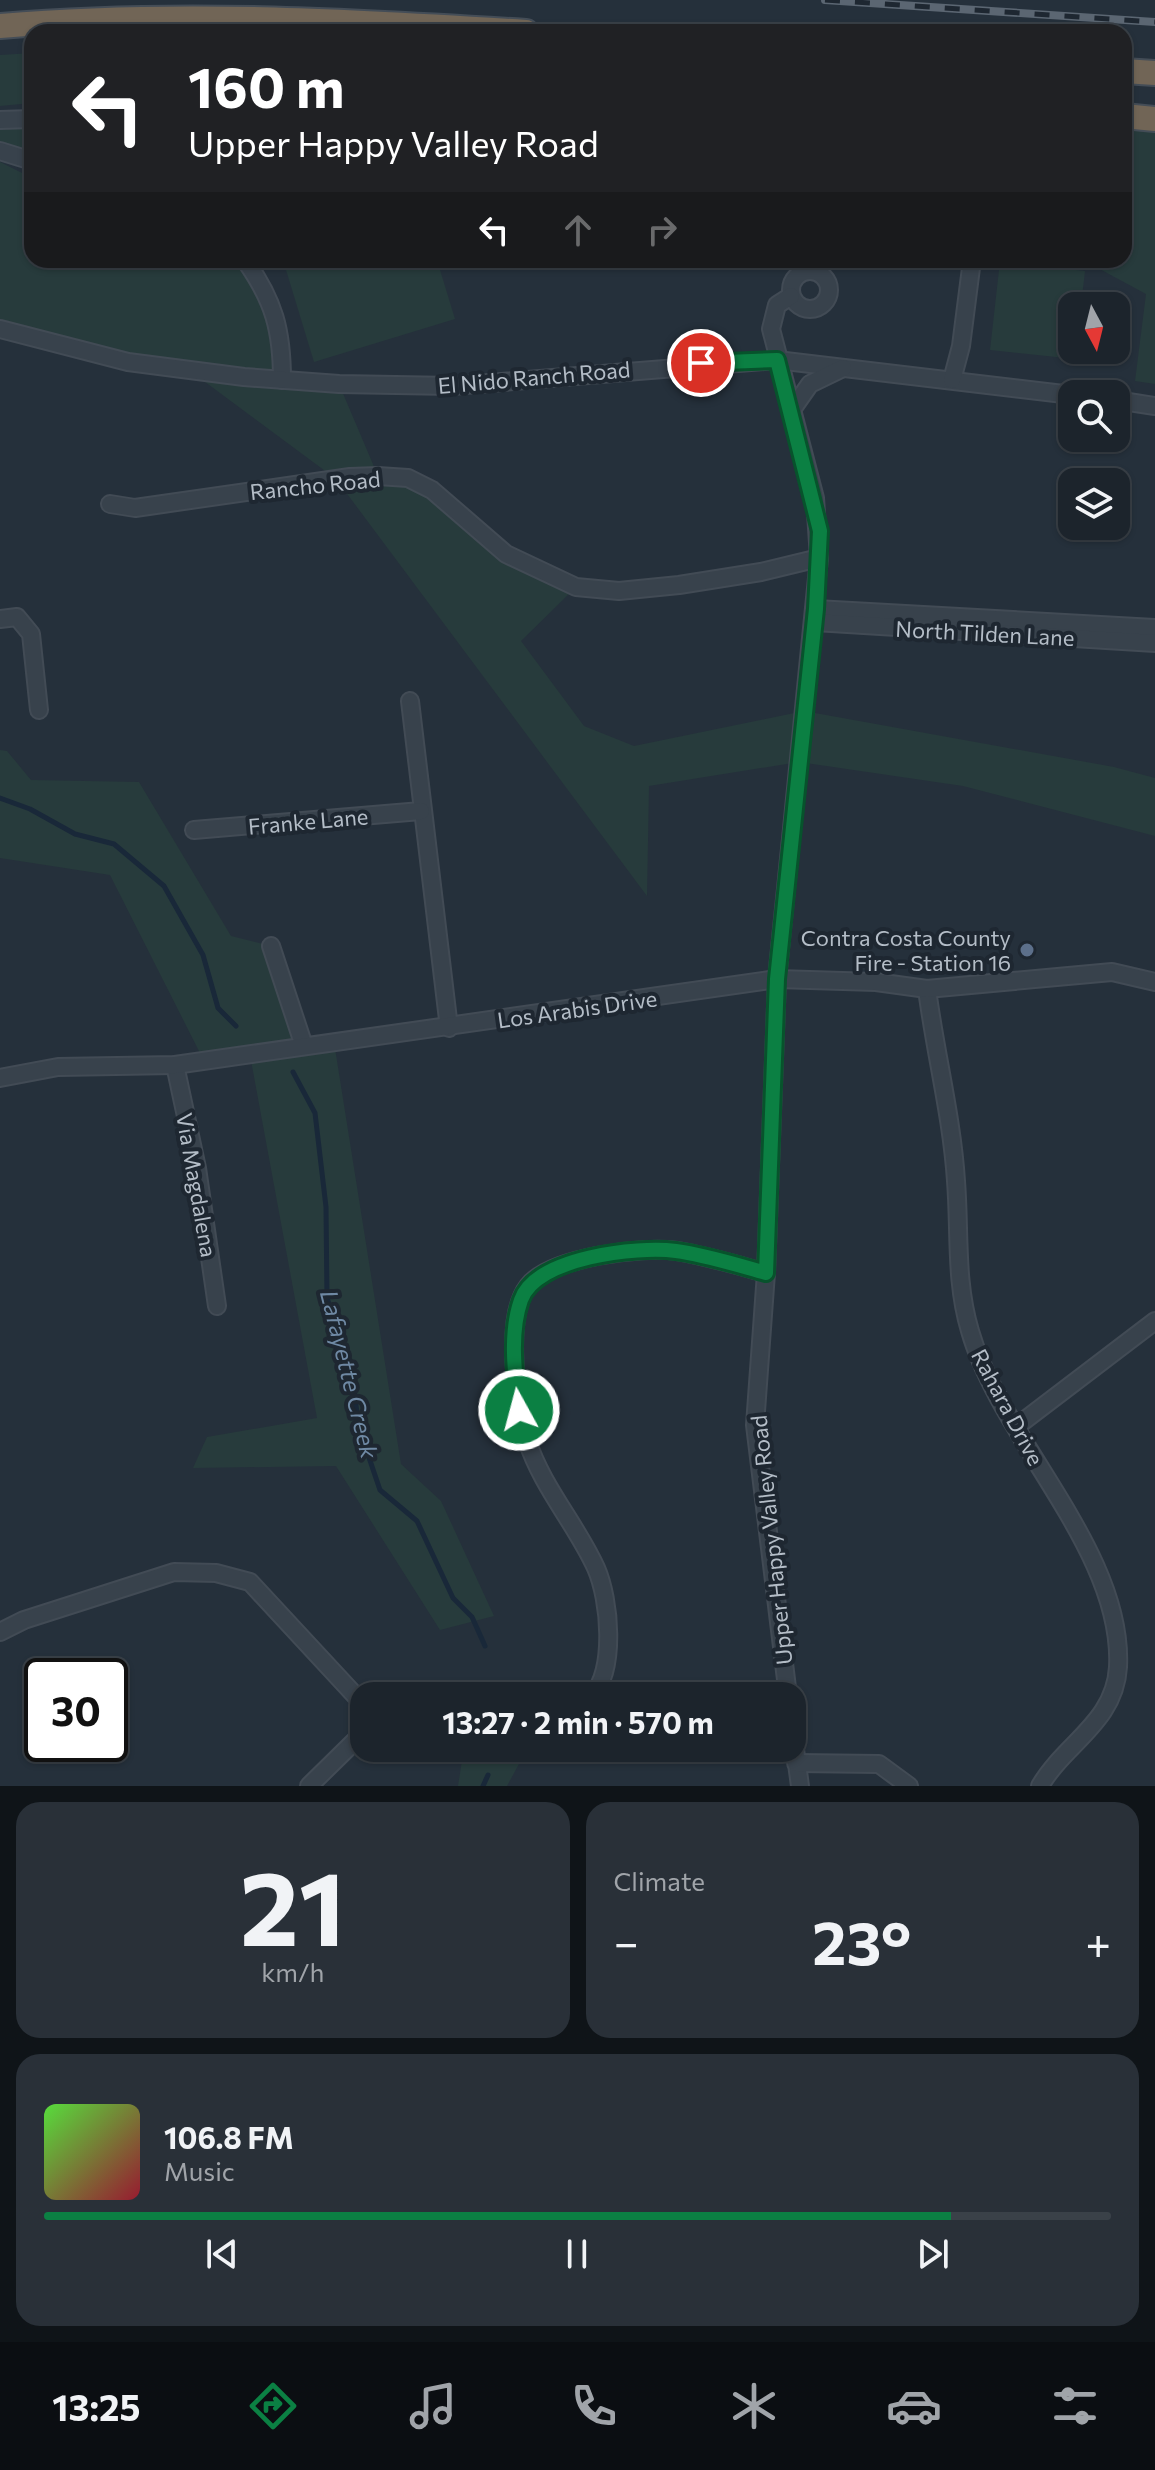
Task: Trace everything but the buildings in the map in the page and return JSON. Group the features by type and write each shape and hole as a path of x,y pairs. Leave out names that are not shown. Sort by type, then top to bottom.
{"highway":[{"path":"30,24 135,17 240,16 383,24"},
{"path":"0,26 24,24"},
{"path":"1132,72 1155,73"},
{"path":"1132,117 1155,119"}],"street":[{"path":"0,120 24,119"},
{"path":"0,151 24,158"},
{"path":"251,268 267,290 282,339 282,380"},
{"name":"Upper Happy Valley Road","path":"786,1682 755,1425 766,1273 777,979 819,558 815,498 771,329 777,305 791,289 793,268"},
{"path":"952,380 961,346 971,268"},
{"name":"El Nido Ranch Road","path":"0,329 128,362 282,380 452,386 777,360 1058,393"},
{"path":"791,411 810,384 845,368"},
{"path":"1130,402 1155,406"},
{"name":"Rancho Road","path":"110,504 135,508 350,477 408,478 432,490 506,554 576,587 619,591 761,572 819,558"},
{"path":"815,616 1155,628"},
{"name":"North Tilden Lane","path":"815,616 1155,643"},
{"path":"0,619 17,617 31,634 39,710"},
{"path":"410,701 449,1028"},
{"name":"Franke Lane","path":"194,830 421,811"},
{"path":"271,946 304,1046"},
{"name":"Los Arabis Drive","path":"0,1078 58,1067 175,1065 777,979 876,982 927,989 1112,972 1155,982"},
{"name":"Rahara Drive","path":"927,989 956,1179 958,1270 970,1332 984,1367 1086,1549 1108,1602 1118,1643 1118,1671 1106,1711 1040,1786"},
{"name":"Via Magdalena","path":"175,1065 197,1168 217,1306"},
{"path":"601,1682 606,1667 609,1631 597,1570 548,1488 528,1443 513,1363 520,1301 528,1285 546,1271 572,1261 623,1254 675,1251 766,1273"},
{"path":"1017,1426 1155,1321"},
{"path":"0,1632 24,1620 174,1572 216,1573 250,1582 350,1690"},
{"path":"309,1786 350,1746"},
{"path":"800,1786 796,1763 879,1764 909,1786"}],"green space":[{"path":"24,54 24,104 0,106 0,55"},
{"path":"24,119 24,158 0,151 0,120"},
{"path":"1132,128 1155,130 1155,384 1135,381 1146,294 1098,268 1132,268"},
{"path":"0,162 24,174 24,268 251,268 267,290 282,380 339,384 378,476 408,478 506,554 576,587 521,641 584,726 634,746 804,711 1114,767 1155,778 1155,836 963,786 799,762 649,786 647,896 336,479 189,370 0,329"},
{"path":"285,268 439,268 455,319 314,362"},
{"path":"999,268 1085,271 1083,292 1058,292 1058,357 990,350"},
{"path":"0,750 7,751 31,780 139,782 231,936 271,946 304,1046 334,1042 401,1464 441,1501 494,1616 440,1630 336,1466 193,1468 207,1437 317,1418 250,1055 204,1061 110,875 0,858"},
{"path":"462,1762 519,1762 507,1786 458,1786"}],"waterway":[{"name":"Lafayette Creek","path":"0,798 30,809 75,834 114,844 164,886 203,955 218,1008 236,1026"},
{"name":"Lafayette Creek","path":"293,1072 315,1113 326,1207 327,1298 351,1368 359,1428 380,1490 417,1521 453,1598 472,1617 485,1646"},
{"name":"Lafayette Creek","path":"483,1786 488,1775"}],"railway":[{"path":"825,0 1155,22"}],"place":[{"name":"Contra Costa County Fire - Station 16","path":"1027,950"}],"route":[{"path":"519,1410 513,1363 520,1301 528,1285 546,1271 572,1261 675,1251 766,1273 777,979 816,609 820,531 815,498 777,360 701,363"}]}
